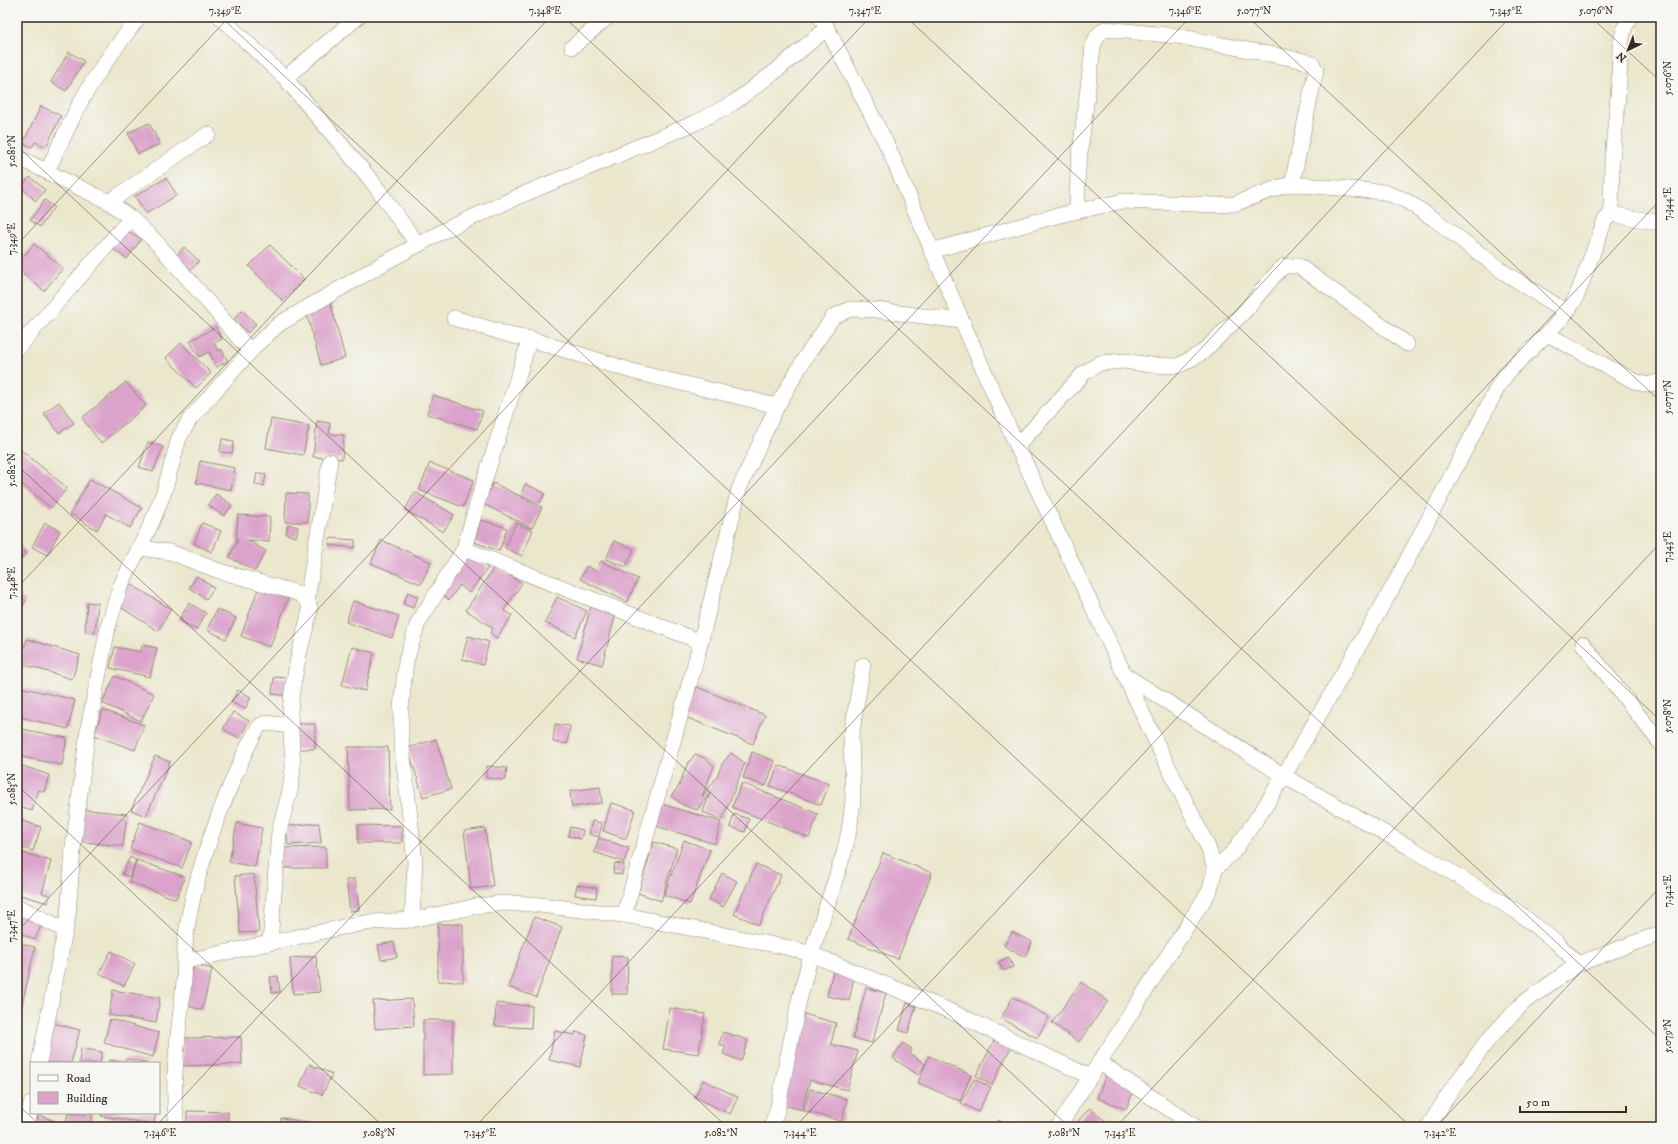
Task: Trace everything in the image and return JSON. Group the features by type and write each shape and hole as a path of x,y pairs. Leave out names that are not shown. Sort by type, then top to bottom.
{"street":[{"path":"47,171 79,106 93,82 112,52 140,17"},
{"path":"220,17 285,78 371,180 418,245"},
{"path":"285,78 358,17"},
{"path":"572,47 608,17"},
{"path":"1215,869 1234,851 1284,776 1394,585 1500,383 1509,371 1567,312 1576,298 1605,220 1611,214 1612,160 1619,85 1620,47 1624,29 1630,17"},
{"path":"39,1062 68,916 73,850 88,728 108,627 120,587 152,522 164,492 179,438 190,419 250,351 279,324 447,229 517,197 695,122 733,103 777,70 824,22 888,147 931,251 1017,446 1208,847 1215,869 1210,890 1089,1076 1058,1127"},
{"path":"1077,211 1078,169 1093,47 1098,36 1105,29 1177,36 1305,60 1312,64 1316,70 1292,184"},
{"path":"109,202 208,134"},
{"path":"17,157 109,202 131,218 158,244 250,351"},
{"path":"931,251 1077,211 1123,201 1217,205 1234,204 1292,184 1384,192 1405,200 1434,219 1505,273 1567,312"},
{"path":"1611,214 1661,223"},
{"path":"17,349 131,218"},
{"path":"1017,446 1084,373 1100,363 1124,361 1151,365 1178,366 1203,352 1243,313 1284,266 1299,266 1407,344"},
{"path":"624,914 701,642 739,489 777,406 805,358 833,317 850,309 876,310 962,321"},
{"path":"454,318 513,336 530,339 635,372 777,406"},
{"path":"1547,334 1634,381 1647,385 1661,381"},
{"path":"412,920 415,862 401,737 400,708 406,661 418,623 464,549 480,494 530,339"},
{"path":"307,600 330,461"},
{"path":"140,548 170,552 189,558 219,571 301,594 310,605 310,611 298,658 290,712 293,768 290,791 279,832 270,943"},
{"path":"464,549 701,642"},
{"path":"1583,644 1661,744"},
{"path":"772,1127 777,1111 798,1005 811,954 844,853 849,831 853,801 851,737 863,665"},
{"path":"1125,675 1284,776 1411,848 1516,911 1556,942 1578,964"},
{"path":"177,1127 175,1070 186,961 185,942 189,914 208,846 245,752 259,727 262,724 291,726"},
{"path":"186,961 351,925 372,922 412,920 477,906 503,903 531,904 624,914 790,948 811,954 950,1011 1089,1076"},
{"path":"17,906 65,930"},
{"path":"1428,1127 1450,1092 1487,1041 1523,1003 1578,964 1661,933"},
{"path":"1099,1062 1196,1127"},
{"path":"27,1127 30,1110"}],"building":[{"path":"69,52 84,61 66,91 51,82"},
{"path":"41,106 61,116 46,147 35,142 32,147 23,143"},
{"path":"149,123 160,144 138,154 128,133"},
{"path":"30,177 45,190 36,201 21,187"},
{"path":"166,178 177,195 146,214 135,196"},
{"path":"45,200 54,207 40,227 30,220"},
{"path":"122,227 141,239 127,259 109,246"},
{"path":"34,244 63,268 44,291 17,268 17,264"},
{"path":"270,245 304,279 283,301 249,266"},
{"path":"184,247 199,261 191,270 176,256"},
{"path":"330,301 345,358 321,365 305,308"},
{"path":"242,310 256,324 248,333 234,319"},
{"path":"216,327 222,339 214,343 218,351 221,349 228,361 217,367 209,352 199,357 190,341"},
{"path":"181,343 211,373 196,388 166,358"},
{"path":"126,382 146,406 101,443 82,418"},
{"path":"433,395 483,411 477,429 427,414"},
{"path":"59,402 74,423 59,433 44,413"},
{"path":"271,419 309,426 303,455 266,448"},
{"path":"317,421 330,423 329,434 344,435 342,459 313,457"},
{"path":"222,439 234,441 232,453 220,452"},
{"path":"148,442 163,447 153,472 139,467"},
{"path":"20,449 67,488 51,508 17,480 17,452"},
{"path":"200,461 235,468 231,490 196,483"},
{"path":"430,463 474,480 463,507 419,490"},
{"path":"257,473 266,474 264,486 255,484"},
{"path":"90,479 142,508 130,528 106,514 97,530 70,514"},
{"path":"493,483 542,507 532,528 483,504"},
{"path":"525,484 545,493 540,503 521,495"},
{"path":"415,492 454,515 443,532 405,510"},
{"path":"286,493 308,494 308,522 285,522"},
{"path":"216,494 232,505 224,516 208,505"},
{"path":"238,515 270,517 269,542 247,540 266,551 255,571 229,557 238,540 236,540"},
{"path":"481,520 507,528 499,551 474,542"},
{"path":"45,523 60,531 47,555 32,547"},
{"path":"202,523 221,531 212,552 194,544"},
{"path":"516,523 533,530 522,556 505,548"},
{"path":"288,524 298,527 296,537 286,534"},
{"path":"330,538 355,540 355,548 329,545"},
{"path":"381,540 431,562 421,584 371,563"},
{"path":"614,541 634,549 626,567 606,559"},
{"path":"17,543 27,553 17,562"},
{"path":"469,553 488,568 469,593 460,585 449,600 439,592"},
{"path":"601,561 638,579 627,602 580,579 587,566 596,571"},
{"path":"495,566 522,583 504,610 512,615 497,638 490,633 493,628 466,610"},
{"path":"197,576 214,588 206,599 189,588"},
{"path":"124,580 171,609 158,631 111,601"},
{"path":"260,584 289,596 270,647 241,636"},
{"path":"408,592 418,597 413,608 403,604"},
{"path":"17,595 26,601 17,615"},
{"path":"557,597 587,611 575,637 545,623"},
{"path":"353,601 399,616 392,638 346,622"},
{"path":"87,602 98,603 95,633 85,632"},
{"path":"189,603 206,613 196,630 179,620"},
{"path":"591,606 616,613 602,665 577,658"},
{"path":"217,609 236,618 226,639 207,630"},
{"path":"468,636 489,642 483,665 462,659"},
{"path":"27,639 80,655 72,679 19,663"},
{"path":"142,645 157,648 150,677 110,668 115,647 141,652"},
{"path":"352,647 374,653 365,691 342,685"},
{"path":"115,676 154,694 141,721 102,703"},
{"path":"274,677 290,678 288,696 272,694"},
{"path":"20,687 75,700 68,729 17,716 17,701"},
{"path":"697,687 765,715 753,744 685,717"},
{"path":"238,690 251,697 245,709 231,702"},
{"path":"103,710 144,725 135,750 94,735"},
{"path":"233,712 249,721 239,738 223,729"},
{"path":"296,724 315,724 315,749 295,749"},
{"path":"555,724 570,726 567,744 553,742"},
{"path":"17,728 67,738 62,765 17,756"},
{"path":"436,739 451,789 423,797 408,748"},
{"path":"348,747 388,747 390,809 350,810"},
{"path":"752,752 775,761 766,786 743,778"},
{"path":"731,753 745,763 722,820 703,812 710,793 697,810 683,805 671,796 679,786 687,765 695,754 705,758 714,766 702,797 717,777 722,764"},
{"path":"155,756 170,762 146,816 131,810"},
{"path":"17,764 49,775 44,792 39,790 32,811 17,806"},
{"path":"778,765 829,784 821,805 770,786"},
{"path":"487,766 507,768 505,780 486,778"},
{"path":"742,783 818,814 809,838 732,807"},
{"path":"600,787 602,803 572,807 570,791"},
{"path":"611,803 635,810 626,839 603,831"},
{"path":"662,804 721,822 715,844 656,826"},
{"path":"79,809 127,814 123,846 75,841"},
{"path":"734,814 749,819 745,832 730,827"},
{"path":"17,819 41,827 33,851 17,846"},
{"path":"592,821 602,823 599,837 589,834"},
{"path":"140,822 192,842 182,868 130,849"},
{"path":"237,823 262,828 255,867 229,862"},
{"path":"319,823 321,843 288,845 286,826"},
{"path":"358,825 402,826 402,843 358,843"},
{"path":"570,827 583,830 581,839 568,836"},
{"path":"485,828 493,886 471,889 464,831"},
{"path":"599,838 629,848 624,862 594,852"},
{"path":"684,840 710,850 690,904 664,895"},
{"path":"654,842 677,849 661,901 638,893"},
{"path":"326,847 326,868 279,868 278,848"},
{"path":"17,851 51,861 42,893 50,895 48,903 17,894"},
{"path":"883,853 932,873 898,959 848,939"},
{"path":"130,857 136,860 129,877 122,874"},
{"path":"137,860 185,877 176,899 129,882"},
{"path":"615,863 624,864 622,875 613,873"},
{"path":"756,864 781,875 759,925 734,914"},
{"path":"722,873 737,881 723,907 709,899"},
{"path":"254,874 259,932 240,933 235,876"},
{"path":"355,879 359,910 350,911 346,880"},
{"path":"577,885 597,888 596,898 575,895"},
{"path":"17,907 44,918 35,940 17,932"},
{"path":"534,917 562,927 536,997 508,987"},
{"path":"438,924 463,924 463,982 438,981"},
{"path":"1012,932 1032,942 1025,957 1004,946"},
{"path":"394,942 397,957 381,960 378,945"},
{"path":"17,943 35,947 18,1023 17,1023"},
{"path":"111,951 135,964 124,986 99,973"},
{"path":"316,956 320,992 293,994 290,958"},
{"path":"612,956 628,957 627,994 612,994"},
{"path":"1009,957 1013,967 1003,971 999,962"},
{"path":"194,964 212,969 202,1010 184,1005"},
{"path":"834,967 855,972 849,1001 827,996"},
{"path":"278,976 280,992 272,993 270,977"},
{"path":"1081,982 1108,1001 1079,1042 1052,1023"},
{"path":"866,988 886,993 872,1043 853,1038"},
{"path":"113,990 160,998 156,1023 109,1015"},
{"path":"1013,997 1049,1017 1037,1038 1001,1018"},
{"path":"412,999 414,1026 375,1029 373,1001"},
{"path":"496,1003 532,1006 531,1028 495,1026"},
{"path":"907,1003 916,1006 908,1033 899,1030"},
{"path":"670,1008 705,1014 699,1054 663,1049"},
{"path":"804,1014 836,1023 831,1044 858,1051 847,1090 810,1080 802,1110 779,1104"},
{"path":"110,1019 159,1033 153,1057 104,1043"},
{"path":"423,1020 453,1020 453,1074 423,1075"},
{"path":"53,1023 80,1030 71,1062 43,1062"},
{"path":"555,1031 575,1035 575,1032 587,1035 580,1067 549,1060"},
{"path":"723,1032 748,1040 741,1061 723,1054 726,1046 719,1044"},
{"path":"241,1037 242,1064 183,1066 182,1038"},
{"path":"995,1039 1011,1047 992,1085 976,1076"},
{"path":"903,1043 912,1049 910,1053 925,1064 918,1075 893,1058"},
{"path":"81,1048 102,1052 100,1062 79,1062"},
{"path":"929,1056 971,1075 960,1101 918,1083"},
{"path":"125,1059 147,1062 125,1062"},
{"path":"109,1060 125,1062 109,1062"},
{"path":"309,1064 332,1074 322,1095 300,1086"},
{"path":"1106,1075 1135,1087 1126,1109 1097,1098"},
{"path":"974,1079 991,1087 978,1112 961,1103"},
{"path":"703,1080 738,1097 730,1114 695,1097"},
{"path":"810,1089 847,1099 842,1121 804,1111"},
{"path":"1090,1108 1109,1124 1107,1127 1085,1127 1078,1121"},
{"path":"187,1111 228,1112 228,1127 187,1127"},
{"path":"68,1114 93,1115 90,1127 65,1127"},
{"path":"102,1114 156,1114 154,1124 101,1116"},
{"path":"39,1115 64,1125 63,1127 34,1127"},
{"path":"281,1118 332,1126 332,1127 280,1127"},
{"path":"999,1120 1009,1127 994,1127"},
{"path":"1112,1123 1117,1127 1109,1127"}]}
